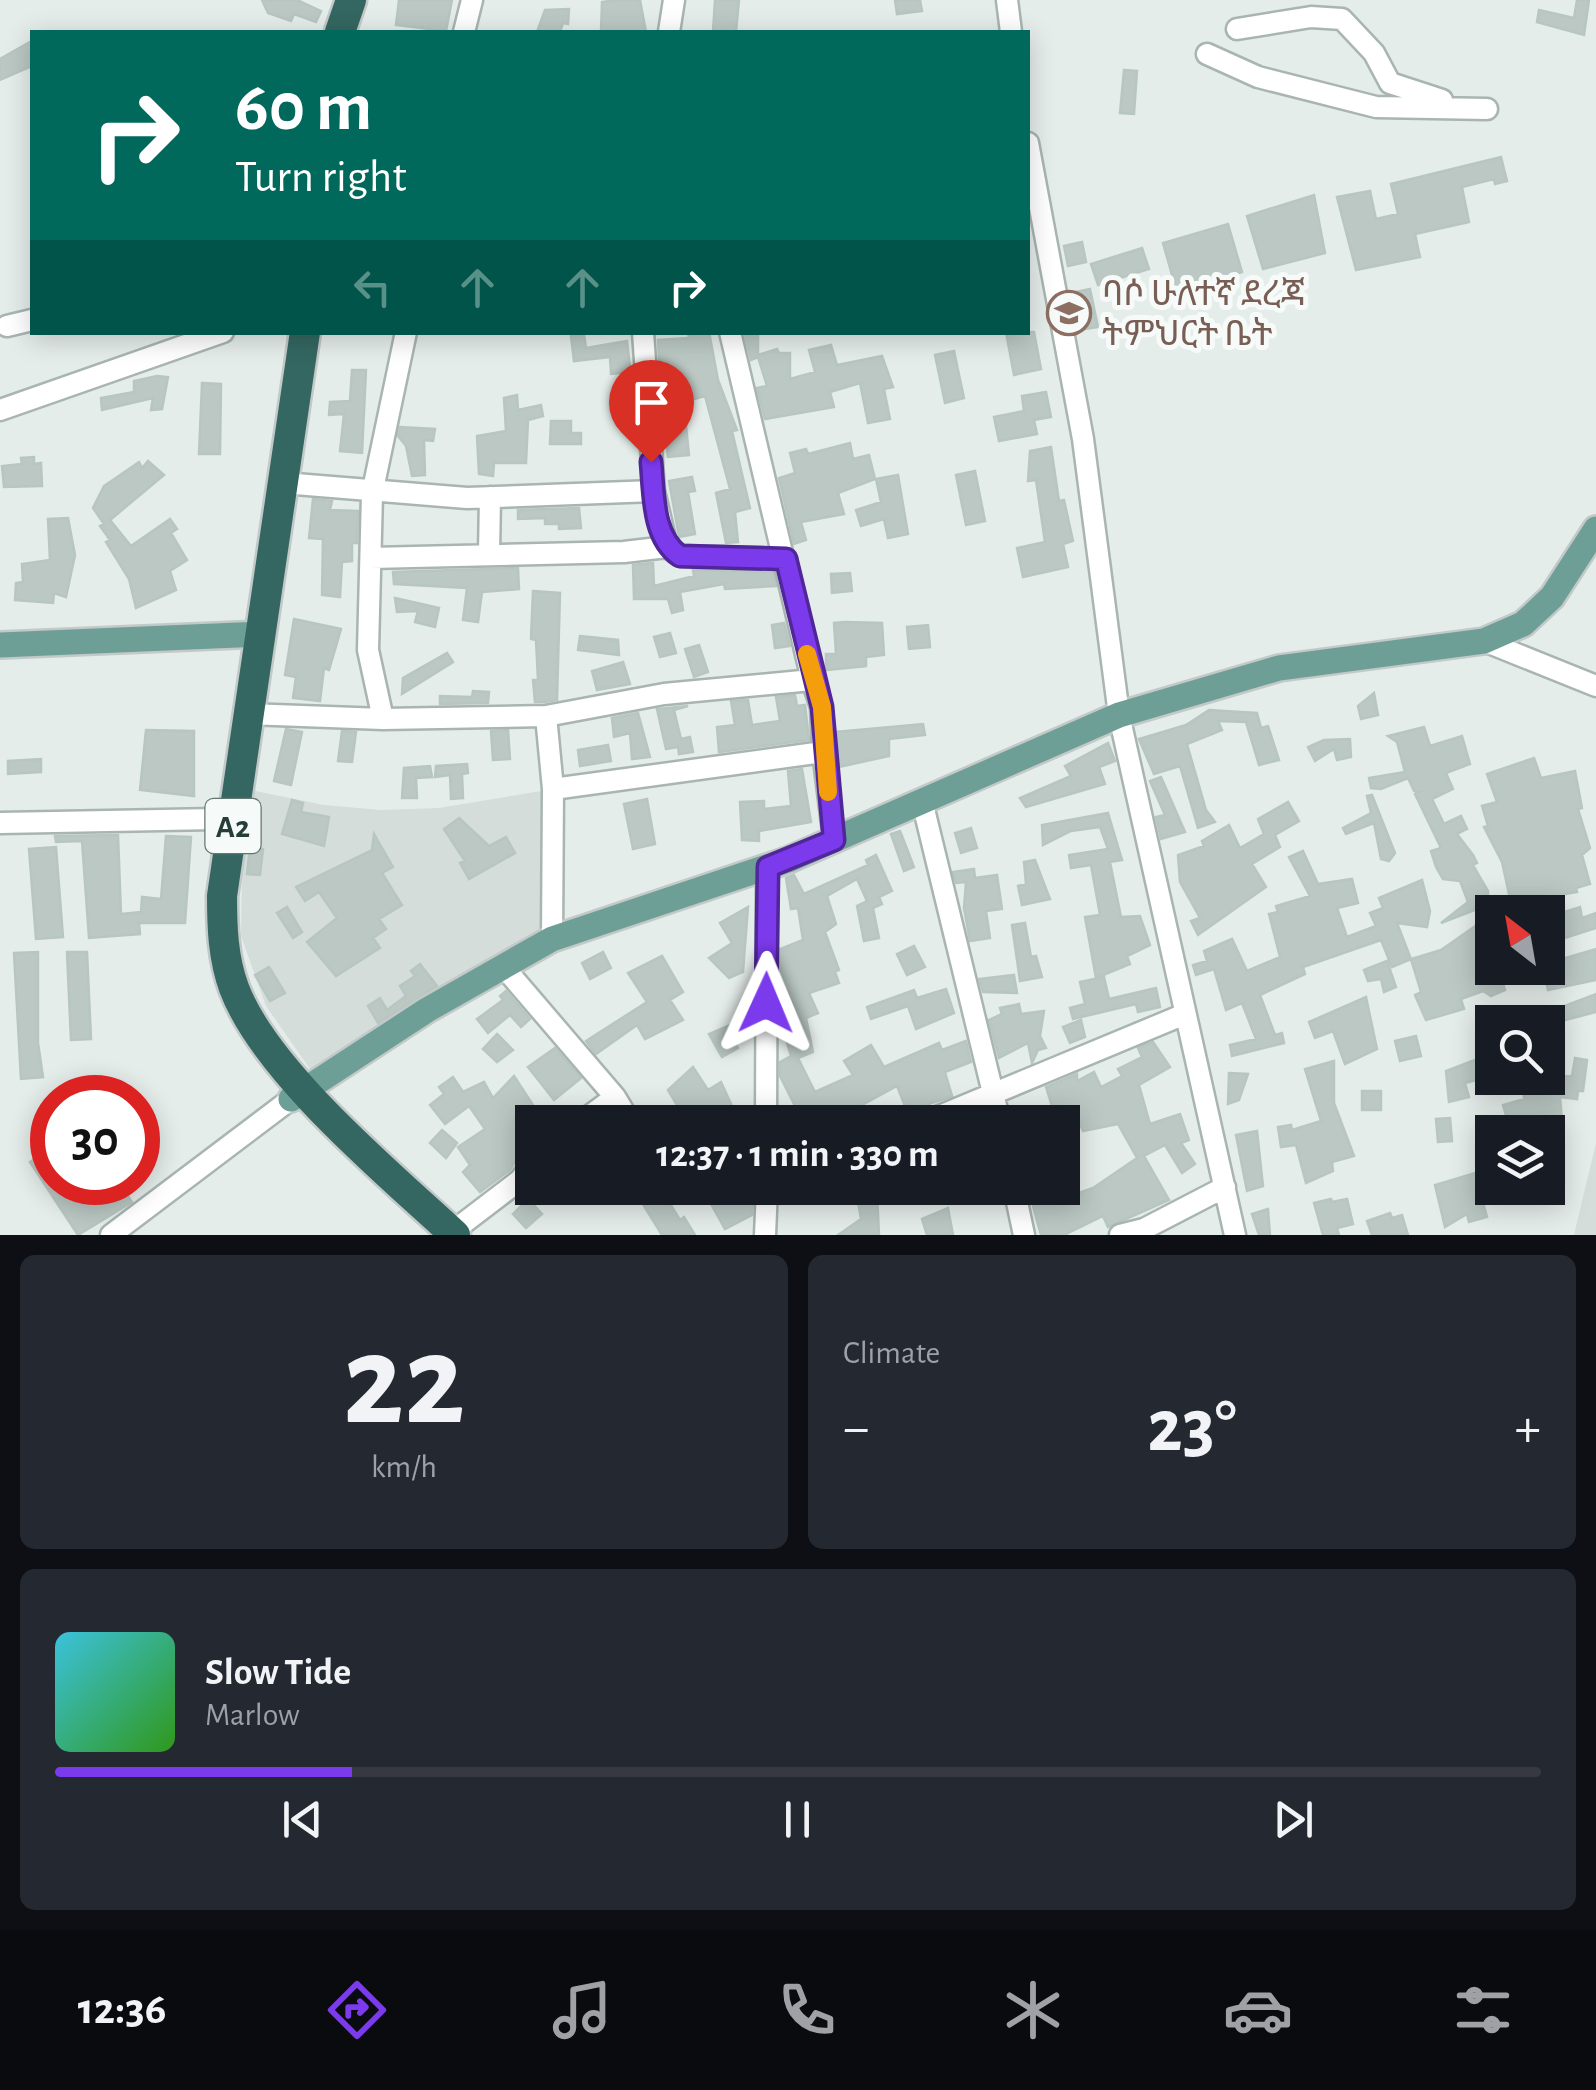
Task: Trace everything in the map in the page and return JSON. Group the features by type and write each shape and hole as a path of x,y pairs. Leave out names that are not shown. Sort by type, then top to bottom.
{"highway":[{"path":"341,30 351,0"},
{"path":"359,30 368,0"},
{"name":"A2","path":"292,335 253,634 249,714 222,896 226,960 246,1014 298,1094"},
{"name":"A2","path":"305,335 283,483 216,818 204,906 210,970 234,1033 446,1234"}],"main road":[{"path":"298,1094 502,965 552,938 768,867 1119,715 1278,668 1484,642 1522,624 1552,596 1596,529"},
{"path":"0,645 253,634"}],"street":[{"path":"464,30 472,0"},
{"path":"670,30 674,0"},
{"path":"1006,0 1012,30"},
{"path":"1207,54 1258,77 1376,108 1486,109 1390,84 1374,54 1342,19 1311,17 1237,30"},
{"path":"1030,166 1034,212 1083,439 1119,715 1235,1235"},
{"path":"8,326 30,320"},
{"path":"0,410 214,335"},
{"path":"383,719 368,650 372,494 405,335"},
{"path":"643,335 654,491 667,547"},
{"path":"731,335 746,413 822,707 823,752 834,840"},
{"path":"283,483 372,494 490,497 654,491"},
{"path":"489,554 490,497"},
{"path":"370,558 667,547 680,556 786,559"},
{"path":"1484,642 1596,686"},
{"path":"249,714 383,719 546,716 664,694 812,680"},
{"path":"546,716 553,789 552,938"},
{"path":"553,789 823,752"},
{"path":"922,801 996,1105"},
{"path":"0,823 216,818"},
{"path":"766,1105 768,867"},
{"path":"502,965 620,1105"},
{"path":"967,1105 1186,1014"},
{"path":"112,1235 298,1094"},
{"path":"604,1105 615,1097"},
{"path":"446,1234 515,1184"},
{"path":"1120,1235 1144,1229 1225,1187"},
{"path":"764,1235 766,1205"},
{"path":"1018,1205 1024,1235"}],"shaded area":[{"path":"553,789 552,926 310,1069 266,1006 241,936 242,862 255,791 324,805 381,810 439,808"},
{"path":"1596,1143 1596,1235 1574,1235"}],"building":[{"path":"262,0 297,0 321,11 316,22 294,14 291,21 268,13"},
{"path":"399,0 452,0 446,30 396,25"},
{"path":"640,0 646,30 601,30 602,2"},
{"path":"715,0 739,0 736,30 713,30"},
{"path":"895,0 920,0 922,11 897,14"},
{"path":"1577,0 1589,0 1584,35 1537,22 1539,10 1574,18"},
{"path":"569,9 568,24 563,23 561,30 538,30 545,10"},
{"path":"30,42 30,67 0,80 0,59"},
{"path":"1124,70 1137,71 1134,114 1120,113"},
{"path":"1501,157 1507,181 1495,184 1494,179 1462,187 1469,222 1415,234 1420,257 1356,270 1337,197 1370,191 1376,219 1398,214 1391,184"},
{"path":"1314,195 1325,253 1263,269 1247,216"},
{"path":"1228,224 1242,272 1178,296 1163,243"},
{"path":"1082,242 1086,262 1068,266 1064,246"},
{"path":"1142,248 1149,269 1098,285 1091,264"},
{"path":"1090,289 1098,327 1078,330 1071,293"},
{"path":"1034,332 1041,369 1014,375 1007,335"},
{"path":"584,335 586,348 627,341 633,394 622,396 621,373 611,374 610,357 574,361 571,336"},
{"path":"688,335 710,335 718,380 737,430 732,431 750,508 735,512 738,542 726,543 716,493 730,489 705,396 684,402 680,383 666,387 660,377 658,340 689,338"},
{"path":"745,335 758,335 758,355 777,349 779,353 790,353 790,379 815,372 809,350 831,345 837,365 882,356 893,387 884,389 890,419 868,423 860,383 830,392 834,407 765,419 757,388 767,386 758,357 751,360"},
{"path":"954,351 964,398 945,403 935,355"},
{"path":"352,370 366,370 362,453 340,451 344,414 329,415 330,402 350,401"},
{"path":"168,377 162,409 151,410 153,398 102,410 101,398 134,392 134,381"},
{"path":"202,383 221,384 220,454 199,454"},
{"path":"1046,392 1051,417 1034,420 1037,434 999,441 994,417 1024,411 1022,396"},
{"path":"517,395 518,410 541,405 543,416 528,420 526,463 494,463 493,476 479,474 477,436 506,431 504,398"},
{"path":"684,406 689,455 668,457 663,408"},
{"path":"551,421 571,421 571,433 581,433 581,444 550,444"},
{"path":"400,427 435,429 433,441 424,440 425,475 412,476 406,446 398,436"},
{"path":"850,443 853,459 869,455 875,479 838,493 844,514 801,522 806,540 794,544 779,478 795,473 790,453 806,449 808,454"},
{"path":"1051,447 1059,501 1064,500 1073,541 1063,544 1068,567 1023,577 1017,548 1045,542 1036,480 1028,481 1030,451"},
{"path":"34,457 34,464 41,463 42,486 4,487 2,466 22,464 21,458"},
{"path":"148,461 164,475 110,520 131,546 170,519 177,529 171,533 187,560 170,571 176,590 136,608 129,579 106,542 110,540 100,526 104,524 93,508 104,486 139,462 142,468"},
{"path":"975,471 985,521 966,525 956,475"},
{"path":"898,475 908,534 888,538 884,519 861,526 856,510 881,502 876,479"},
{"path":"692,477 695,491 688,492 695,534 679,537 669,481"},
{"path":"313,499 332,501 330,510 358,511 357,543 352,543 352,561 342,562 340,597 322,595 323,539 309,538"},
{"path":"579,508 581,528 559,529 559,524 545,524 545,518 518,519 518,510"},
{"path":"68,518 75,555 66,597 54,593 53,603 15,600 16,583 23,582 22,564 50,560 48,519"},
{"path":"653,563 654,586 694,576 693,570 773,572 776,586 725,589 724,584 680,592 683,610 672,613 668,599 634,599 633,565"},
{"path":"518,568 519,589 482,592 478,622 463,620 467,588 394,584 393,572"},
{"path":"850,573 852,591 832,593 831,574"},
{"path":"533,591 560,593 557,700 545,702 535,702 533,680 538,680 536,640 531,639"},
{"path":"395,598 439,608 435,627 415,622 418,611 397,612"},
{"path":"294,619 341,629 329,670 324,668 320,701 293,698 296,677 285,675"},
{"path":"784,623 790,646 775,648 772,625"},
{"path":"834,623 882,623 884,655 866,657 866,666 826,670 826,654 836,654"},
{"path":"928,625 930,647 909,649 907,627"},
{"path":"670,633 676,653 660,657 654,637"},
{"path":"580,636 618,640 619,655 578,650"},
{"path":"699,645 708,672 694,677 685,649"},
{"path":"447,653 453,662 402,694 403,678"},
{"path":"623,662 630,684 597,690 592,671"},
{"path":"473,691 489,692 488,703 440,704 440,696 472,697"},
{"path":"1374,693 1378,715 1361,719 1358,706"},
{"path":"795,695 797,706 805,705 809,740 719,752 717,727 735,725 731,701 748,700 752,725 780,721 776,697"},
{"path":"688,706 674,710 681,739 690,737 693,752 679,754 678,747 666,749 657,709"},
{"path":"1209,710 1257,713 1261,728 1268,726 1279,760 1259,765 1246,722 1218,721 1222,730 1187,744 1206,810 1215,822 1198,828 1180,766 1154,774 1139,739 1186,725"},
{"path":"638,713 650,757 632,759 630,733 614,737 612,718"},
{"path":"923,724 925,735 889,739 889,756 839,767 836,732"},
{"path":"1424,727 1430,746 1462,736 1470,764 1446,773 1453,789 1432,799 1444,824 1461,816 1467,829 1457,834 1473,855 1477,863 1473,865 1488,891 1488,895 1475,895 1475,910 1441,923 1468,902 1460,881 1443,879 1436,867 1431,851 1441,848 1415,794 1419,792 1414,791 1408,778 1381,789 1371,788 1369,778 1405,772 1397,742 1388,736"},
{"path":"286,729 302,732 291,785 274,781"},
{"path":"146,730 194,731 194,796 140,790"},
{"path":"508,730 510,759 493,760 491,731"},
{"path":"342,731 356,732 352,762 338,761"},
{"path":"1350,739 1351,757 1337,760 1334,749 1315,761 1308,747 1324,740"},
{"path":"1108,743 1115,761 1099,767 1105,784 1026,807 1020,798 1071,776 1065,766"},
{"path":"608,745 611,761 580,766 578,750"},
{"path":"1534,758 1541,778 1575,771 1582,808 1578,809 1590,848 1582,855 1590,884 1576,888 1577,892 1559,895 1509,895 1502,862 1484,827 1488,826 1482,806 1497,802 1487,774"},
{"path":"41,759 41,772 8,774 8,761"},
{"path":"467,764 468,773 462,774 463,798 451,799 450,775 435,777 436,766"},
{"path":"430,766 432,777 416,778 417,798 402,798 404,768"},
{"path":"802,769 811,822 759,831 759,841 742,840 740,802 764,801 764,809 791,806 788,771"},
{"path":"1161,777 1185,832 1161,839 1156,817 1165,815 1150,781"},
{"path":"1372,795 1395,853 1389,861 1381,859 1374,823 1346,834 1343,828 1371,813 1367,796"},
{"path":"647,799 655,844 633,849 624,804"},
{"path":"292,800 303,803 301,812 329,817 324,846 282,834"},
{"path":"1288,802 1299,821 1275,835 1280,847 1252,864 1266,887 1198,935 1191,921 1200,918 1180,882 1178,855 1204,846 1202,841 1229,825 1240,848 1264,834 1258,819"},
{"path":"1108,813 1122,860 1110,862 1121,917 1140,916 1150,945 1127,956 1130,964 1096,978 1085,917 1100,915 1091,865 1071,868 1069,855 1108,849 1100,827 1071,831 1043,845 1042,825"},
{"path":"459,818 489,846 506,837 515,853 469,879 460,863 465,861 444,829"},
{"path":"971,828 977,848 961,853 955,833"},
{"path":"900,831 914,867 904,871 891,834"},
{"path":"374,834 393,867 382,873 402,905 379,919 386,929 373,938 380,948 336,976 307,942 337,918 319,892 305,901 296,887 372,850"},
{"path":"118,835 121,914 141,912 142,897 161,899 166,836 191,837 185,923 139,923 140,934 89,938 82,841 56,842 55,836"},
{"path":"56,847 63,937 36,939 29,849"},
{"path":"250,847 263,849 260,875 247,874"},
{"path":"1303,851 1318,884 1352,879 1358,903 1337,908 1347,937 1376,926 1370,913 1383,908 1379,898 1422,880 1430,911 1427,927 1397,923 1411,959 1392,967 1381,940 1303,967 1305,974 1260,995 1275,1035 1282,1033 1284,1043 1232,1056 1230,1045 1256,1039 1242,1003 1226,1010 1214,969 1196,975 1193,965 1207,961 1204,951 1232,939 1247,971 1280,957 1269,914 1278,912 1276,906 1310,896 1289,857"},
{"path":"876,855 892,891 879,897 882,904 873,908 879,938 864,941 857,906 867,901 857,879 827,896 836,924 825,932 839,970 835,972 839,983 809,993 818,1013 806,1018 813,1052 798,1058 815,1092 853,1075 844,1061 871,1045 884,1067 939,1043 942,1050 966,1041 971,1062 945,1072 952,1096 925,1105 905,1105 897,1086 862,1105 794,1105 780,1076 780,1062 791,1056 780,1020 780,949 803,940 798,908 791,909 786,878 794,875 804,894 868,865 866,860"},
{"path":"1035,860 1050,899 1022,905 1018,886 1026,884 1024,862"},
{"path":"974,869 975,878 997,875 1002,909 986,911 990,938 970,941 964,908 966,882 956,883 953,872"},
{"path":"287,907 302,932 293,938 277,913"},
{"path":"748,907 743,972 729,978 709,958 732,943 720,923"},
{"path":"1580,907 1582,918 1596,913 1596,928 1565,938 1565,912"},
{"path":"1025,923 1031,957 1036,956 1042,977 1020,981 1012,925"},
{"path":"1475,926 1475,985 1503,985 1505,990 1491,996 1483,991 1461,999 1464,1009 1426,1020 1415,995 1421,992 1411,959 1441,950"},
{"path":"914,946 925,967 907,975 897,954"},
{"path":"1596,949 1596,980 1548,990 1547,985 1565,985 1565,958"},
{"path":"38,952 38,1043 43,1075 30,1075 30,1078 21,1079 14,953"},
{"path":"67,952 87,952 91,1039 71,1040"},
{"path":"603,952 611,968 590,979 582,963"},
{"path":"662,956 683,992 670,1000 683,1020 645,1039 637,1025 596,1054 586,1041 647,1002 628,973"},
{"path":"1387,961 1396,987 1384,992 1381,979 1368,981 1364,970"},
{"path":"420,964 437,986 378,1023 368,1006 380,998 387,1010 406,996 400,986 415,976 411,971"},
{"path":"269,967 285,993 270,1001 255,975"},
{"path":"1014,975 1017,993 983,992 979,979"},
{"path":"1104,977 1109,999 1156,988 1160,1007 1138,1012 1136,1004 1073,1019 1070,1008 1085,1004 1080,982"},
{"path":"946,989 954,1013 916,1029 908,1006 871,1019 867,1007 914,990 917,998"},
{"path":"506,991 530,1019 521,1027 510,1015 488,1033 477,1019 503,1000 500,996"},
{"path":"1596,994 1596,1012 1565,1020 1565,1006"},
{"path":"1366,997 1377,1049 1345,1064 1333,1031 1315,1038 1309,1022"},
{"path":"1019,1004 1021,1014 1044,1011 1040,1036 1046,1048 1038,1050 1032,1063 1028,1043 999,1058 989,1020 1002,1014 1000,1008"},
{"path":"742,1020 747,1032 732,1038 738,1048 722,1057 709,1034"},
{"path":"1081,1020 1085,1037 1070,1043 1063,1027"},
{"path":"497,1034 513,1050 497,1062 483,1049"},
{"path":"1416,1036 1421,1056 1400,1061 1395,1041"},
{"path":"1153,1042 1170,1067 1139,1085 1150,1124 1180,1114 1189,1140 1181,1143 1195,1164 1182,1173 1165,1145 1144,1156 1169,1200 1108,1227 1103,1216 1064,1235 1041,1235 1033,1205 1080,1205 1080,1193 1137,1158 1118,1124 1083,1131 1080,1105 1052,1105 1046,1087 1077,1074 1077,1081 1094,1072 1101,1087 1122,1076 1118,1069 1142,1057 1138,1048"},
{"path":"555,1048 581,1078 554,1100 528,1067"},
{"path":"1575,1058 1587,1060 1583,1091 1578,1091 1577,1099 1560,1097 1562,1115 1506,1115 1503,1105 1524,1099 1524,1095 1565,1095 1565,1076 1572,1076"},
{"path":"1475,1060 1475,1080 1465,1083 1469,1097 1449,1102 1446,1071"},
{"path":"1334,1061 1334,1103 1354,1156 1332,1162 1333,1171 1306,1183 1296,1145 1281,1147 1278,1127 1291,1125 1292,1130 1321,1121 1305,1069"},
{"path":"693,1067 708,1090 721,1082 732,1105 677,1105 668,1090"},
{"path":"1229,1073 1248,1074 1239,1100 1228,1104"},
{"path":"514,1076 533,1105 515,1105 515,1162 480,1192 463,1172 470,1165 458,1147 485,1129 469,1106 445,1124 430,1105 444,1094 439,1087 453,1077 463,1092 484,1082 493,1098"},
{"path":"1362,1091 1381,1091 1381,1110 1362,1110"},
{"path":"1450,1118 1452,1141 1438,1142 1436,1119"},
{"path":"442,1130 457,1143 446,1158 430,1143"},
{"path":"1257,1131 1263,1186 1247,1191 1236,1135"},
{"path":"1475,1173 1475,1205 1484,1205 1487,1217 1469,1222 1467,1214 1445,1227 1435,1185"},
{"path":"1347,1199 1353,1224 1337,1228 1339,1235 1323,1235 1314,1203"},
{"path":"58,1205 127,1205 78,1235"},
{"path":"522,1205 534,1205 542,1214 526,1228 513,1214"},
{"path":"671,1205 695,1235 662,1235 644,1206"},
{"path":"712,1205 753,1205 752,1215 725,1229"},
{"path":"859,1205 878,1205 879,1235 838,1235 861,1219"},
{"path":"948,1208 953,1235 927,1235 922,1219"},
{"path":"1268,1209 1270,1235 1259,1235 1252,1214"},
{"path":"1390,1213 1392,1218 1402,1215 1408,1235 1372,1235 1367,1221"}],"slow traffic":[{"path":"807,654 822,707 828,792"}],"place":[{"name":"ባሶ ሁለተኛ ደረጃ ትምህርት ቤት","path":"1069,313"}],"route":[{"path":"651,462 660,529 667,547 680,556 786,559 812,680 822,707 823,752 834,840 768,867 766,1003"}]}
